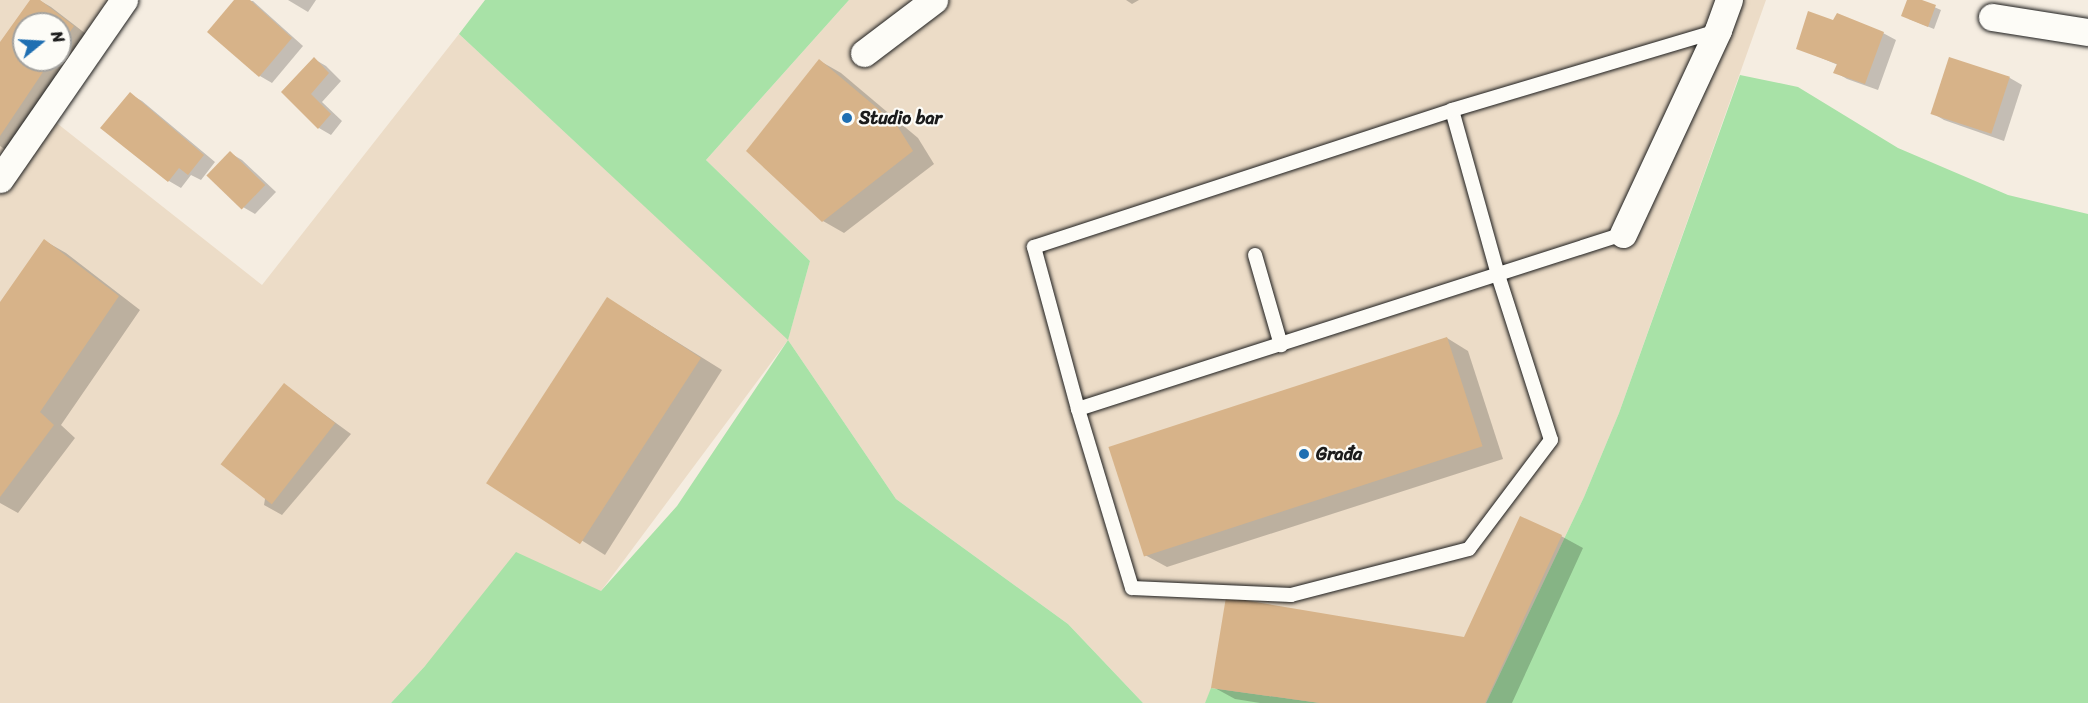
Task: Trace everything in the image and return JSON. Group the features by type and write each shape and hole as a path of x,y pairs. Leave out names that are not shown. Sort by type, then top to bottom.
{"street":[{"path":"0,179 124,0"},
{"path":"864,53 934,0"},
{"path":"1623,234 1718,30 1729,0"},
{"path":"1992,18 2088,32"}],"lane":[{"path":"1452,110 1498,275 1551,440 1469,549 1291,594 1132,588 1078,409 1034,247 1452,110 1718,30"},
{"path":"1078,409 1623,234"},
{"path":"1255,255 1281,345"}],"shaded area":[{"path":"0,0 124,0 44,113 262,285 459,34 788,339 810,261 706,160 849,0 1766,0 1619,413 1584,497 1486,703 1320,703 1212,688 1205,703 1143,703 1068,624 896,499 788,340 601,591 425,666 391,703 0,703"}],"green space":[{"path":"485,0 849,0 706,160 810,261 788,340 459,34"},
{"path":"1740,75 1798,87 1898,148 2008,195 2088,214 2088,703 1486,703 1584,497 1619,413"},
{"path":"788,340 896,499 1068,624 1143,703 391,703 425,666 516,552 601,591 677,506"},
{"path":"1211,688 1320,703 1205,703"}],"building":[{"path":"30,0 40,0 56,12 21,12"},
{"path":"234,0 250,0 292,38 259,77 207,32"},
{"path":"1907,0 1922,0 1936,5 1928,27 1901,16"},
{"path":"1808,11 1833,20 1837,13 1884,32 1865,84 1833,73 1837,64 1796,49"},
{"path":"12,25 12,72 43,72 0,136 0,42"},
{"path":"314,57 329,73 311,94 331,114 318,129 281,92"},
{"path":"1949,57 2010,77 1991,134 1930,114"},
{"path":"819,59 896,124 913,151 822,222 746,151"},
{"path":"130,92 204,155 188,175 179,168 168,182 100,128"},
{"path":"230,151 265,185 242,209 206,175"},
{"path":"44,239 119,296 40,412 54,425 0,497 0,302"},
{"path":"607,297 701,358 580,544 486,483"},
{"path":"1447,337 1483,446 1144,556 1108,447"},
{"path":"284,383 335,423 272,504 221,464"},
{"path":"1520,516 1562,535 1485,703 1320,703 1211,688 1226,597 1464,637"}],"place":[{"name":"Studio bar","path":"847,118"},
{"name":"Građa","path":"1304,454"}]}
